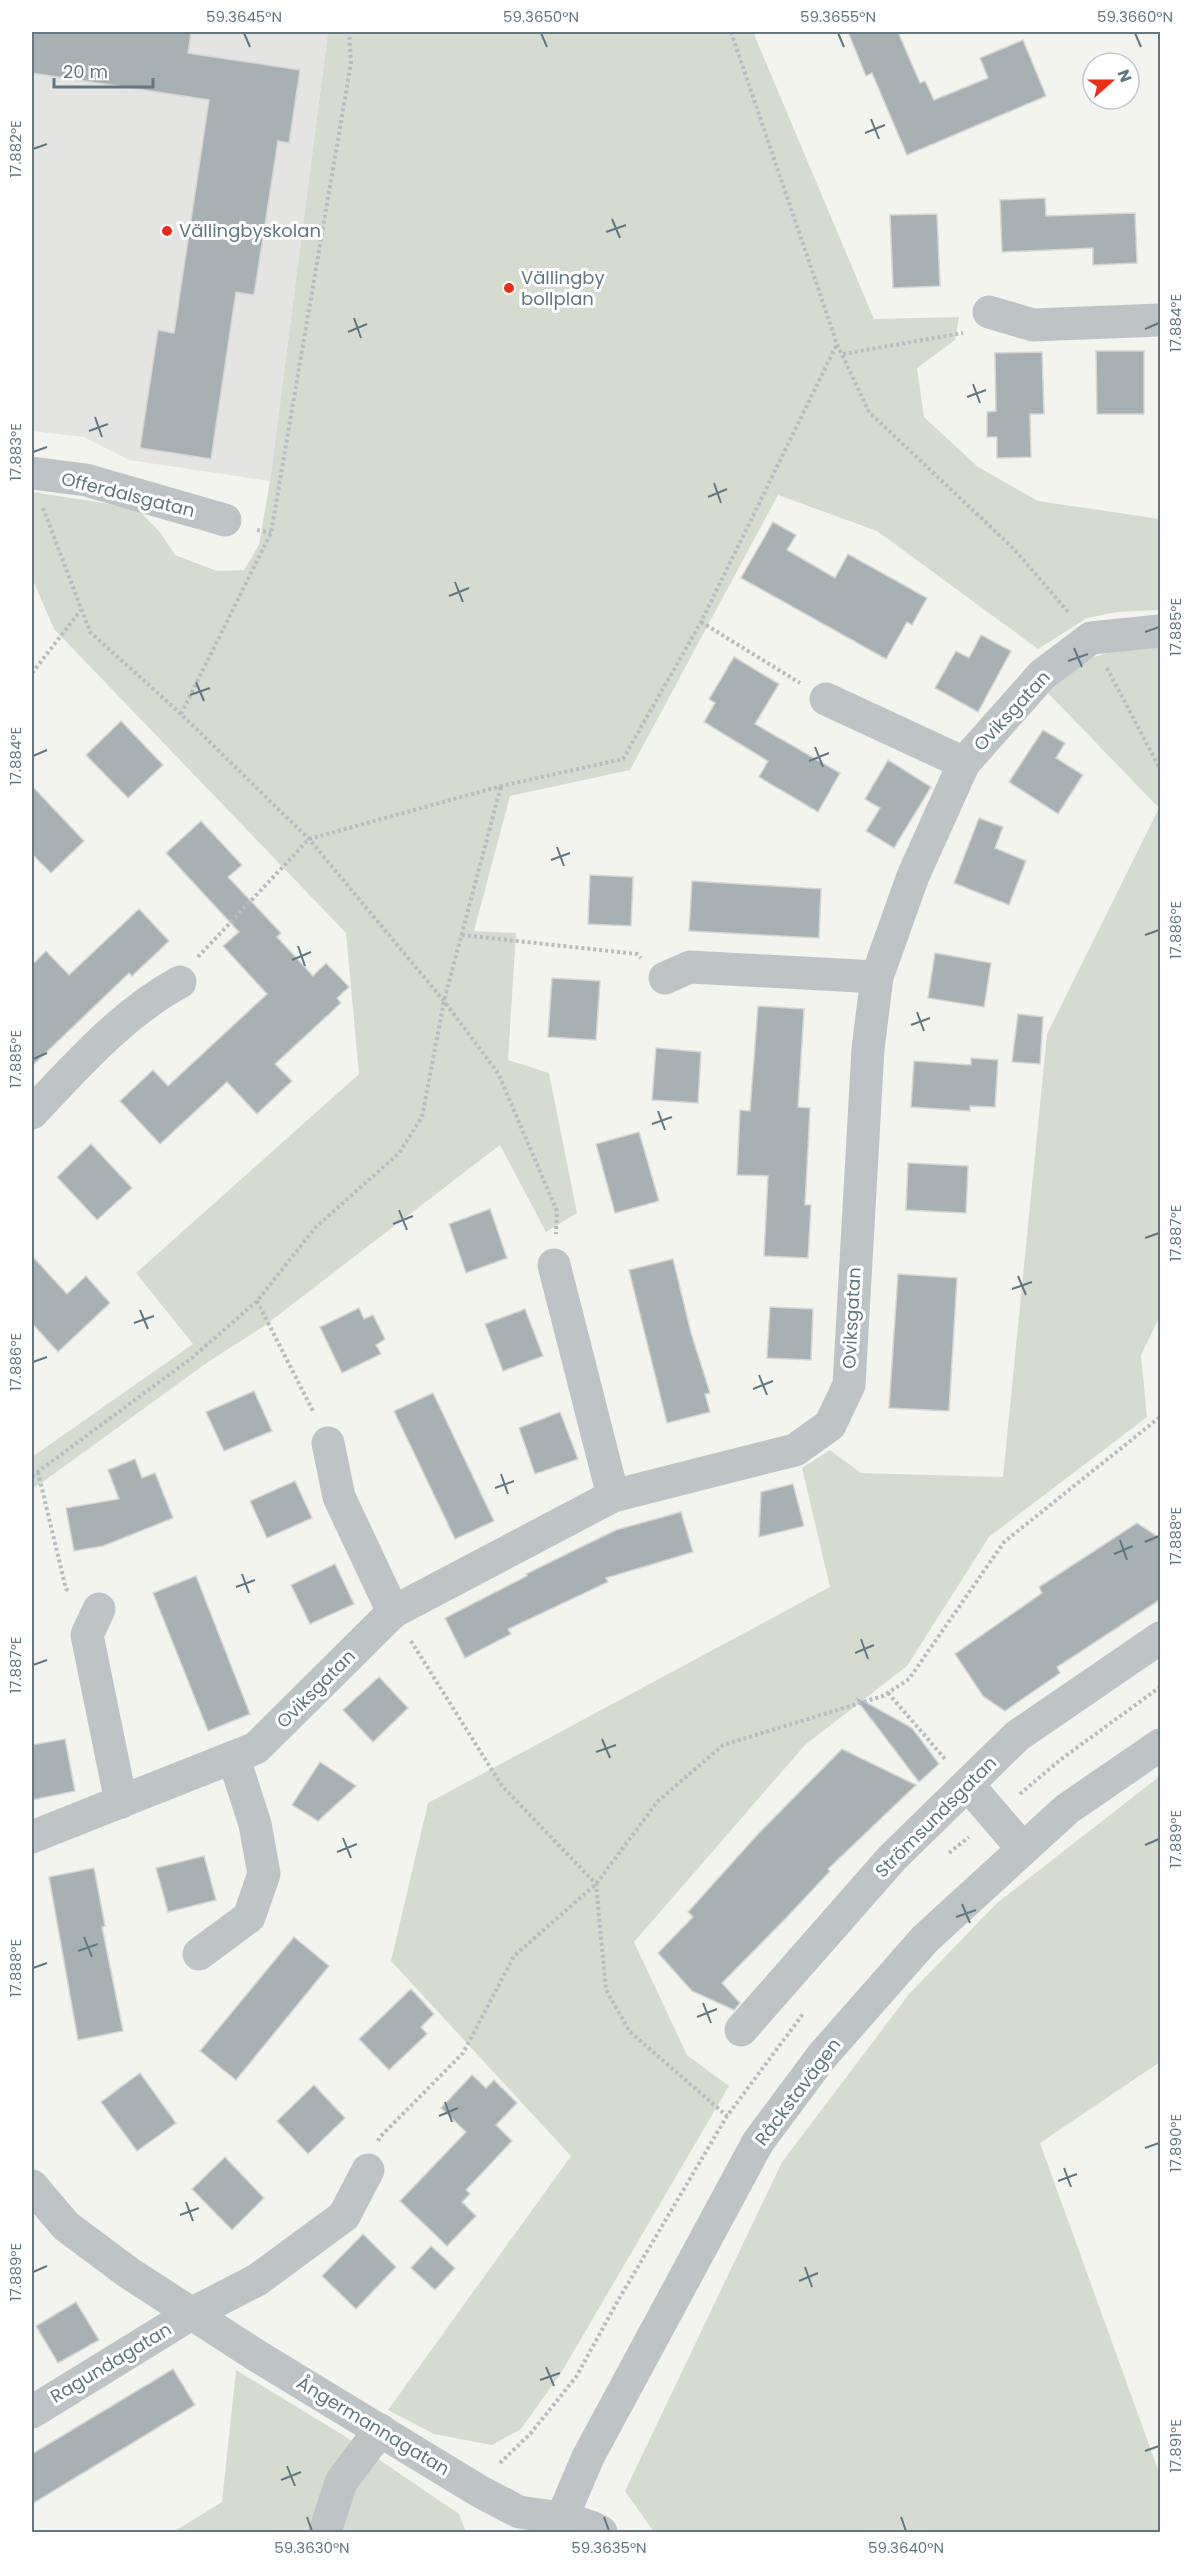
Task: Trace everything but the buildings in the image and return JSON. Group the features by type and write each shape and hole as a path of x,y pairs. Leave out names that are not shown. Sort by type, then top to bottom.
{"street":[{"path":"989,312 1033,325 1161,320"},
{"name":"Offerdalsgatan","path":"35,485 86,480 225,520"},
{"path":"1091,638 1161,631"},
{"name":"Oviksgatan","path":"32,1838 234,1759 256,1748 393,1612 613,1496 795,1450 830,1425 849,1385 868,1049 877,977 913,876 964,763 1042,675 1091,638"},
{"name":"Oviksgatan","path":"825,699 964,763"},
{"path":"665,978 690,968 877,977"},
{"path":"32,1113 78,1064 153,997 180,982"},
{"path":"554,1265 613,1496"},
{"path":"328,1443 339,1497 393,1612"},
{"path":"99,1609 87,1635 121,1802"},
{"name":"Strömsundsgatan","path":"741,2030 893,1857 1017,1736 1161,1638"},
{"name":"Råckstavägen","path":"559,2525 588,2457 758,2142 822,2056 925,1939 1023,1849 1067,1809 1161,1745"},
{"path":"199,1954 249,1917 264,1874 255,1824 234,1759"},
{"path":"968,1785 1023,1849"},
{"path":"191,2314 257,2280 344,2216 368,2170"},
{"name":"Ångermannagatan","path":"32,2186 66,2226 191,2314 479,2491 519,2512 559,2525 591,2527 601,2532"},
{"name":"Ragundagatan","path":"32,2412 191,2314"},
{"path":"325,2532 341,2482 380,2430"}],"path":[{"path":"181,714 271,533 351,63 349,32"},
{"path":"731,32 837,344 869,412 1014,549 1091,638 1161,769"},
{"path":"843,354 966,333 989,312"},
{"path":"180,982 201,951 309,839 501,786 623,759 701,622 837,344"},
{"path":"35,485 90,632 181,714 309,839 444,1001 498,1073 557,1210 554,1265"},
{"path":"32,673 82,610"},
{"path":"701,622 825,699"},
{"path":"32,1476 193,1357 257,1301 315,1228 399,1153 422,1117 444,1001 501,786"},
{"path":"462,935 637,954 665,978"},
{"path":"257,1301 328,1443"},
{"path":"368,2170 380,2137 463,2053 514,1956 596,1884 658,1801 723,1745 888,1693 909,1679 1004,1542 1161,1417"},
{"path":"38,1473 66,1589 99,1609"},
{"path":"393,1612 502,1786 596,1884 606,1990 630,2032 727,2116"},
{"path":"888,1693 968,1785"}],"shaded area":[{"name":"Vällingbyskolan","path":"32,32 328,32 270,481 129,460 84,437 32,431"},
{"path":"328,32 753,32 874,319 959,317 955,340 917,368 924,417 978,467 1038,501 1160,519 1160,610 1117,612 1087,618 1038,649 877,531 778,495 630,770 510,796 474,931 516,933 508,1060 549,1073 577,1213 546,1232 500,1145 264,1326 208,1362 32,1488 32,1457 193,1344 136,1273 359,1074 346,933 54,629 32,578 32,492 136,508 160,532 175,555 217,571 244,570 259,545 270,481"},
{"path":"1160,647 1160,1316 1141,1355 1147,1417 989,1537 907,1666 805,1745 634,1942 687,2055 729,2086 561,2373 521,2429 492,2445 434,2434 388,2410 571,2156 391,1961 428,1803 830,1587 802,1468 830,1450 861,1473 1003,1477 1047,1034 1159,808 1045,690 1088,659 1123,648"},
{"path":"1160,1776 1160,2062 1040,2143 1160,2475 1160,2532 654,2532 625,2491 782,2162 910,1993 997,1903"},
{"path":"236,2370 343,2435 459,2514 466,2532 173,2532 222,2502"}],"place":[{"name":"Vällingbyskolan","path":"167,231"},
{"name":"Vällingby bollplan","path":"509,288"}]}
